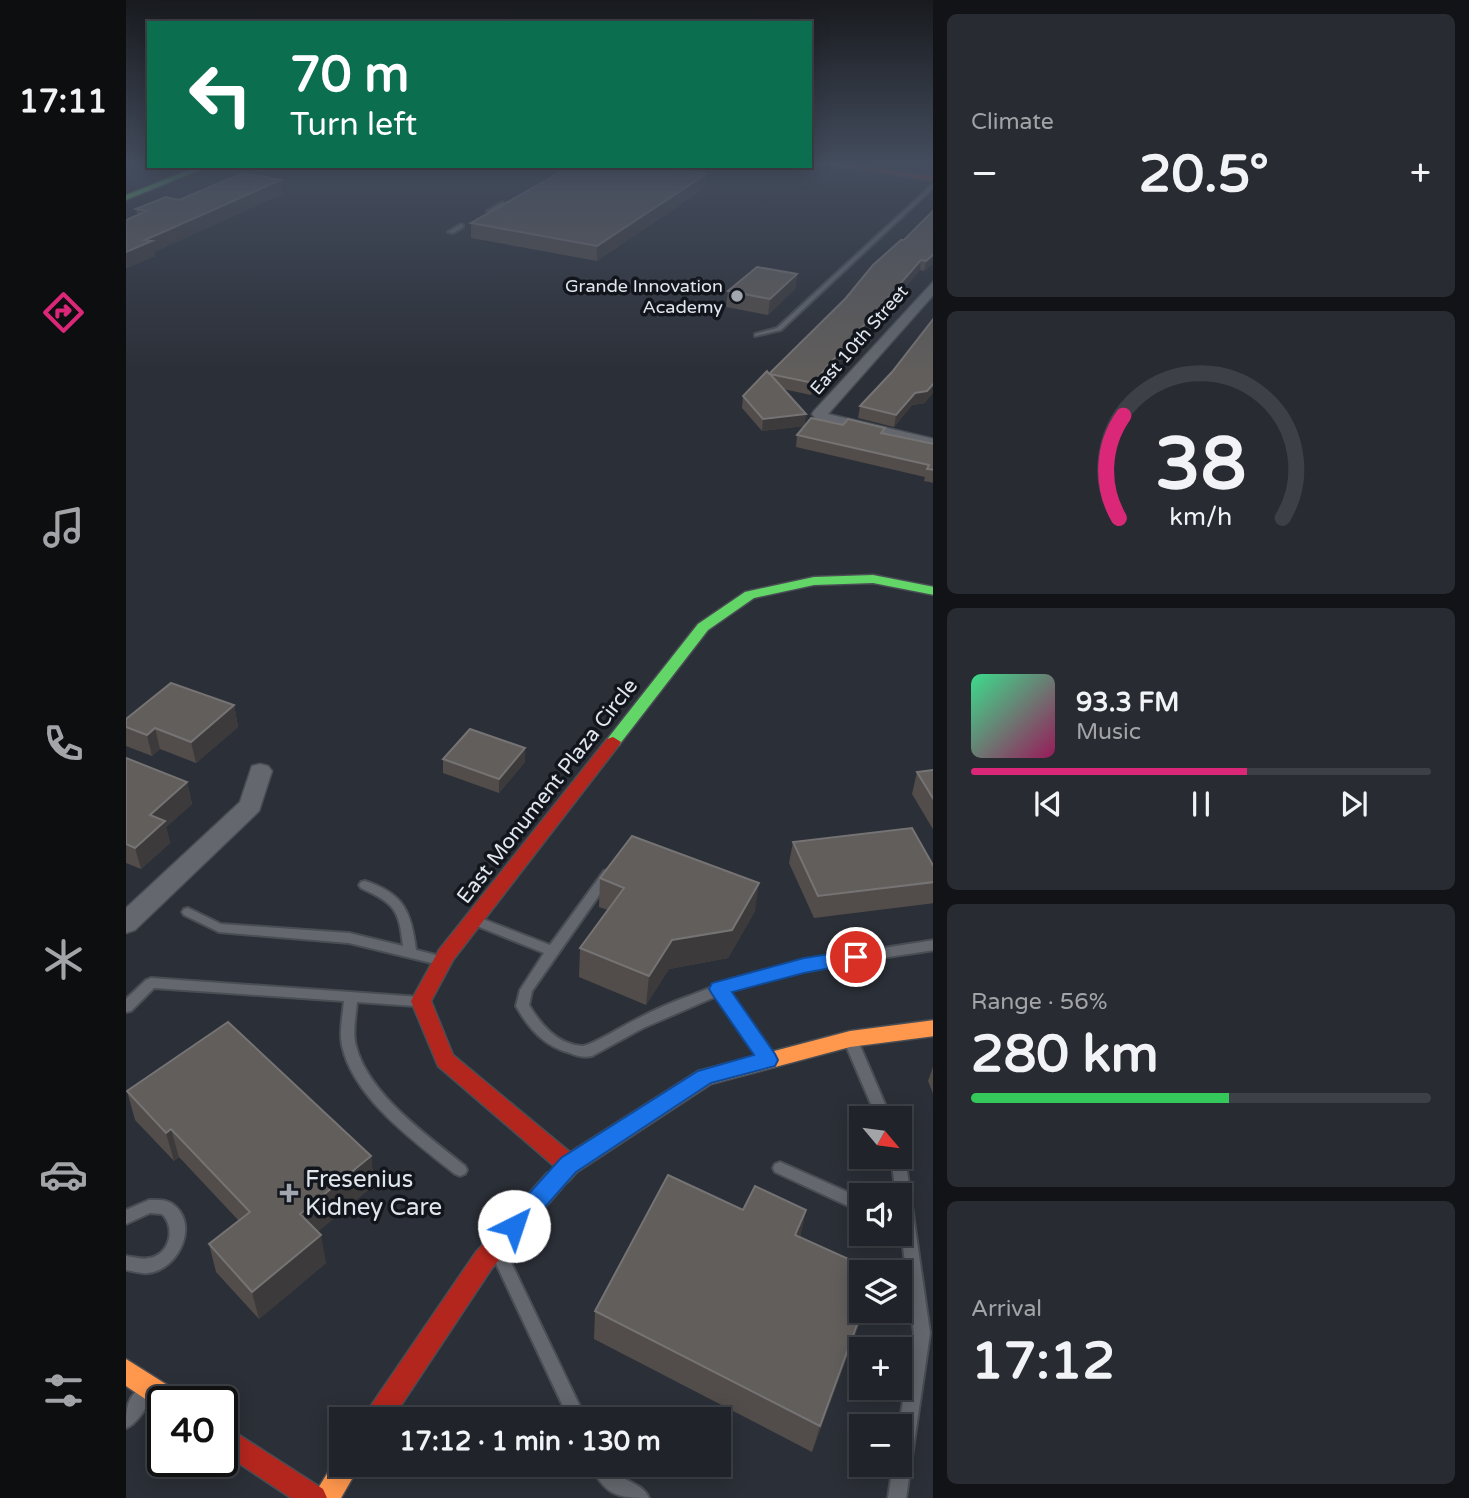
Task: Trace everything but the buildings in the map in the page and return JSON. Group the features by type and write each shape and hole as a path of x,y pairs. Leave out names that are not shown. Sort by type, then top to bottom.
{"street":[{"name":"East 10th Street","path":"825,420 820,414 933,285"},
{"path":"825,420 933,444"},
{"name":"East Monument Plaza Circle","path":"421,1001 443,961 473,920 703,627 750,595 814,581 873,579 933,591"},
{"path":"126,923 251,805 260,771"},
{"path":"421,1001 445,1060 569,1165"},
{"path":"385,1407 484,1259 569,1165 705,1077 850,1039 933,1028"},
{"path":"126,1371 147,1386"},
{"path":"238,1448 314,1498"},
{"path":"325,1498 339,1477"}],"lane":[{"path":"757,335 779,330 880,232"},
{"path":"614,865 526,990 522,1006 548,1040 565,1048 587,1052 612,1037 719,989 804,965 933,945"},
{"path":"365,885 390,896 406,914 410,951"},
{"path":"188,912 219,928 349,938 443,961"},
{"path":"473,920 552,951"},
{"path":"126,1007 151,984 421,1001"},
{"path":"719,989 768,1060"},
{"path":"351,997 349,1045 364,1077 400,1119 460,1170"},
{"path":"850,1039 879,1106"},
{"path":"780,1168 849,1200"},
{"path":"126,1217 148,1206 159,1206 169,1210 180,1225 180,1235 168,1255 146,1265 126,1263"},
{"path":"897,1498 922,1333 908,1246"},
{"path":"496,1247 572,1407"},
{"path":"126,1420 147,1392"},
{"path":"606,1477 640,1498"}],"traffic: fast":[{"path":"613,742 703,627 750,595 814,581 873,579 933,591"}],"traffic: slow":[{"path":"555,1180 569,1165 705,1077 850,1039 933,1028"},
{"path":"126,1371 148,1386"},
{"path":"325,1498 339,1477"}],"traffic: jam":[{"path":"569,1165 445,1060 421,1001 446,955 613,742"},
{"path":"385,1407 484,1260 555,1180"},
{"path":"238,1448 314,1498"}],"place":[{"name":"Grande Innovation Academy","path":"737,296"},
{"name":"Fresenius Kidney Care","path":"289,1193"}],"route":[{"path":"514,1226 569,1165 705,1077 768,1060 719,989 804,965 856,957"}]}
